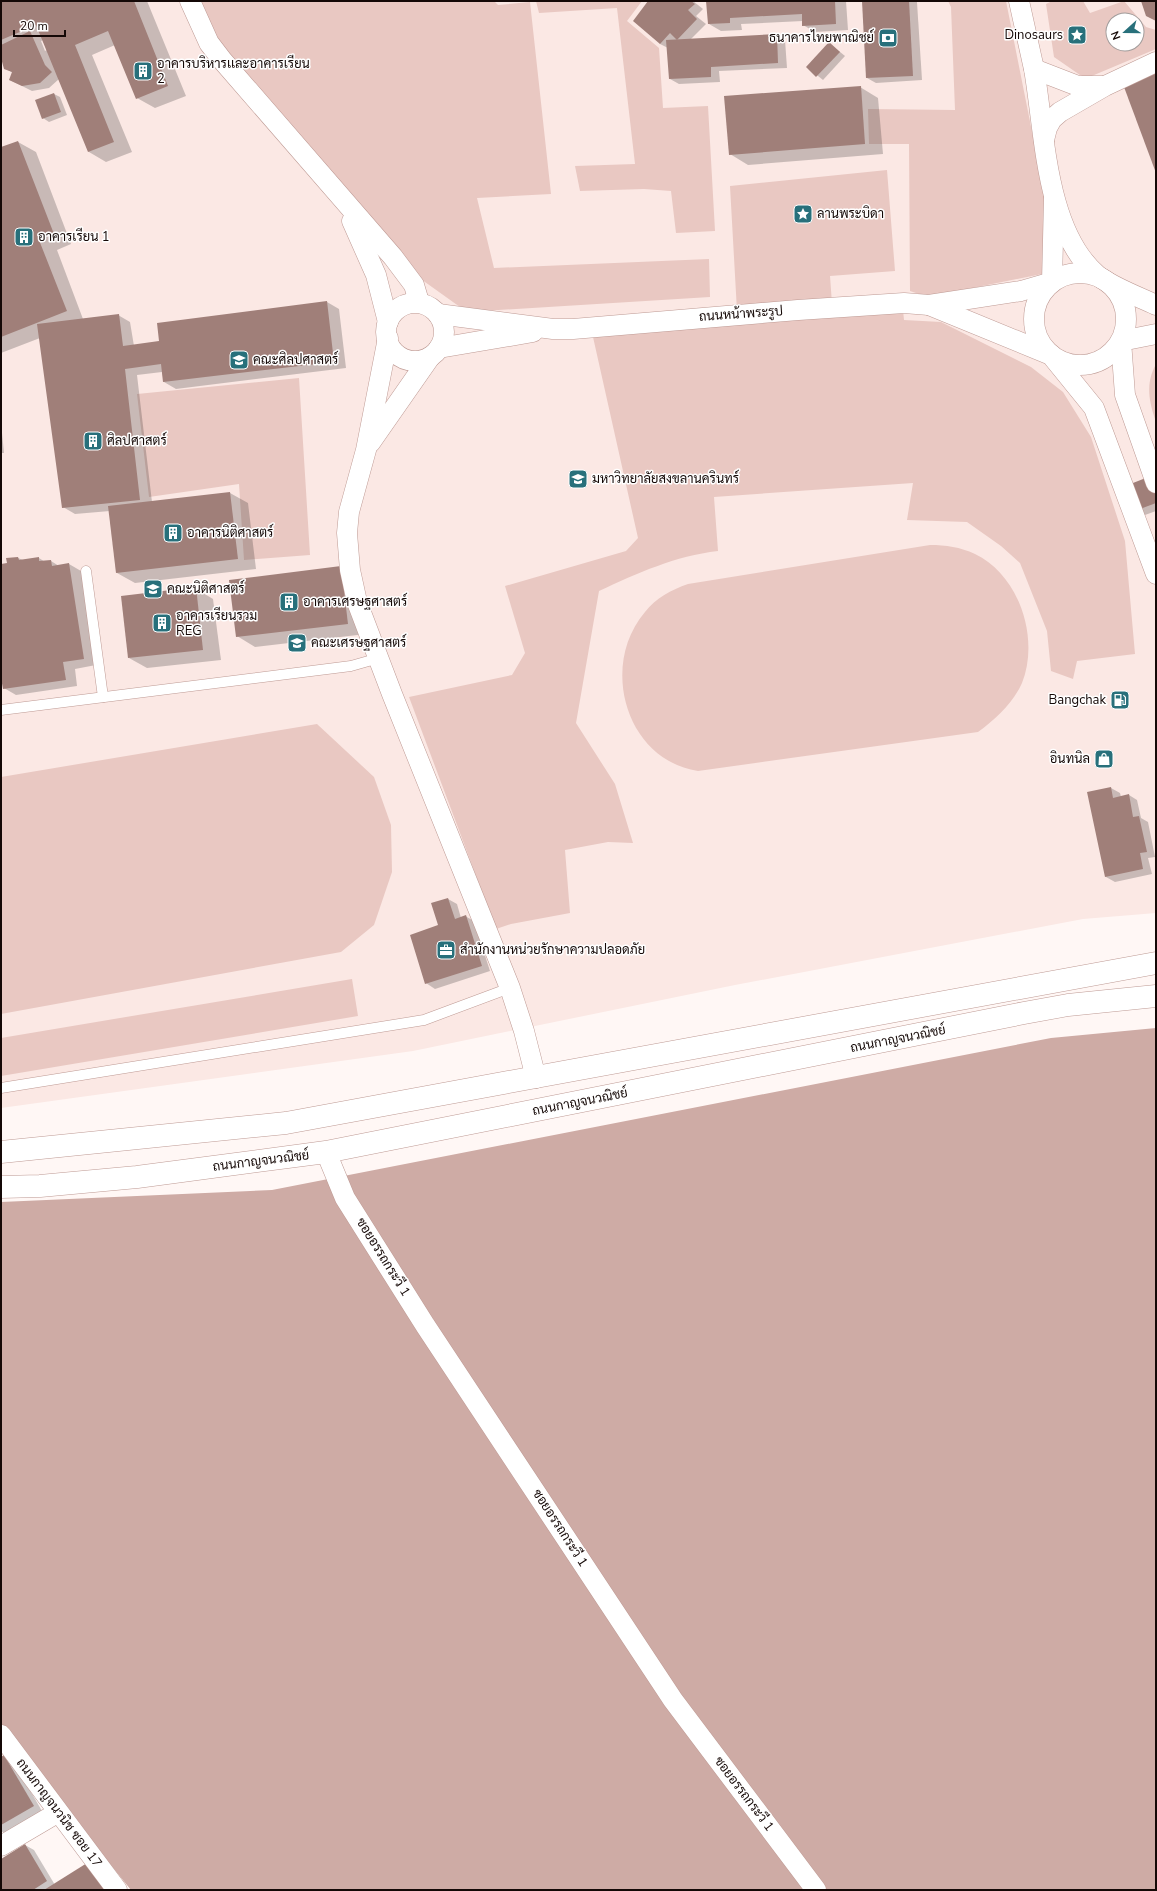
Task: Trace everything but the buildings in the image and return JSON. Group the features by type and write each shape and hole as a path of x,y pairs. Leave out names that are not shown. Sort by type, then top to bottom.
{"main road":[{"path":"1,1152 286,1123 1156,963"},
{"name":"ถนนกาญจนวณิชย์","path":"1,1187 40,1186 138,1177 326,1152 1068,1005 1156,996"},
{"path":"536,1078 545,1109"}],"street":[{"path":"190,1 209,42 222,60 341,199 393,257 414,284 419,302"},
{"path":"1019,1 1034,69 1054,198 1059,214 1084,262 1113,287 1122,299 1126,313 1126,328 1121,341 1113,352 1102,361 1089,365 1076,366 1062,362 1050,355"},
{"path":"1045,135 1052,119 1060,112 1105,86 1156,62"},
{"path":"1034,69 1078,86 1105,86"},
{"path":"1052,282 1054,198"},
{"path":"341,199 369,256 386,311 388,330 397,354 404,359 422,361 435,353"},
{"path":"1156,305 1102,278 1089,274 1076,273 1064,276 1052,282 1043,292 1036,304 1034,318 1036,332 1041,345 1094,408 1156,574"},
{"name":"ถนนหน้าพระรูป","path":"435,353 553,329 798,310 904,304 929,305 1021,291 1052,282"},
{"path":"366,450 435,353 443,338 438,314 428,305 419,302 409,303 392,313 366,450 349,512 348,550 350,570 357,602 510,988 524,1031 536,1078"},
{"name":"ถนนหน้าพระรูป","path":"929,305 1050,355"},
{"name":"ถนนหน้าพระรูป","path":"438,314 553,329"},
{"path":"1121,341 1156,334"},
{"path":"1121,341 1125,395 1156,483"},
{"name":"ซอยอรรถกระวี 1","path":"326,1152 345,1198 425,1325 669,1694 816,1890"},
{"name":"ถนนกาญจนวนิช ซอย 17","path":"1,1735 57,1812 117,1890"},
{"path":"1,1846 57,1812"}],"lane":[{"path":"86,571 103,697"},
{"path":"1,710 351,666 379,658"},
{"path":"1,1088 424,1020 510,988"}],"shaded area":[{"name":"มหาวิทยาลัยสงขลานครินทร์","path":"1,1 1156,1 1156,913 1083,919 735,985 413,1051 1,1108"},
{"path":"199,1 494,1 498,5 530,2 551,194 477,198 494,268 709,259 710,297 467,312 418,277 215,37"},
{"path":"536,1 642,1 627,21 659,48 663,108 708,106 715,231 676,233 671,191 644,189 580,191 575,166 635,164 617,8 539,13"},
{"path":"948,1 1006,1 1050,222 1042,274 928,297 910,291 909,144 869,144 868,109 955,110 951,7"},
{"path":"1052,1 1083,1 1090,13 1124,1 1133,12 1105,12 1105,52 1145,52 1145,26 1156,30 1156,49 1087,78 1080,75 1054,57 1046,4"},
{"path":"887,170 895,271 830,276 832,304 737,311 730,186"},
{"path":"903,310 904,320 941,322 1031,367 1063,392 1091,437 1125,541 1135,654 1077,661 1073,679 1051,671 1047,631 1020,563 1001,546 967,522 907,520 913,483 714,497 718,551 702,553 657,566 599,591 576,723 615,784 633,843 608,842 565,850 570,913 511,924 496,929 409,697 512,675 525,653 505,586 626,551 638,538 593,337"},
{"path":"1156,364 1156,422 1150,400 1149,386"},
{"path":"299,378 310,555 244,560 239,484 149,497 137,394"},
{"path":"930,545 958,548 975,554 990,564 1003,577 1014,592 1022,610 1027,628 1027,665 1022,683 1009,704 991,722 978,732 698,771 673,763 653,749 637,730 627,708 623,683 624,658 631,634 649,607 664,595 688,584"},
{"path":"317,724 374,777 391,825 392,872 374,925 341,952 1,1014 1,777"},
{"path":"352,979 358,1016 1,1076 1,1038"},
{"path":"1156,1028 1156,1890 131,1890 13,1744 1,1726 1,1202 272,1190 1051,1038"}],"place":[{"name":"Dinosaurs","path":"1077,35"},
{"name":"ธนาคารไทยพาณิชย์","path":"888,38"},
{"name":"อาคารบริหารเเละอาคารเรียน 2","path":"143,71"},
{"name":"ลานพระบิดา","path":"803,214"},
{"name":"อาคารเรียน 1","path":"24,237"},
{"name":"คณะศิลปศาสตร์","path":"239,360"},
{"name":"ศิลปศาสตร์","path":"93,441"},
{"name":"มหาวิทยาลัยสงขลานครินทร์","path":"578,479"},
{"name":"อาคารนิติศาสตร์","path":"173,533"},
{"name":"คณะนิติศาสตร์","path":"153,589"},
{"name":"อาคารเศรษฐศาสตร์","path":"289,602"},
{"name":"อาคารเรียนรวม REG","path":"162,623"},
{"name":"คณะเศรษฐศาสตร์","path":"297,643"},
{"name":"Bangchak","path":"1120,700"},
{"name":"อินทนิล","path":"1104,759"},
{"name":"สำนักงานหน่วยรักษาความปลอดภัย","path":"446,950"}]}
